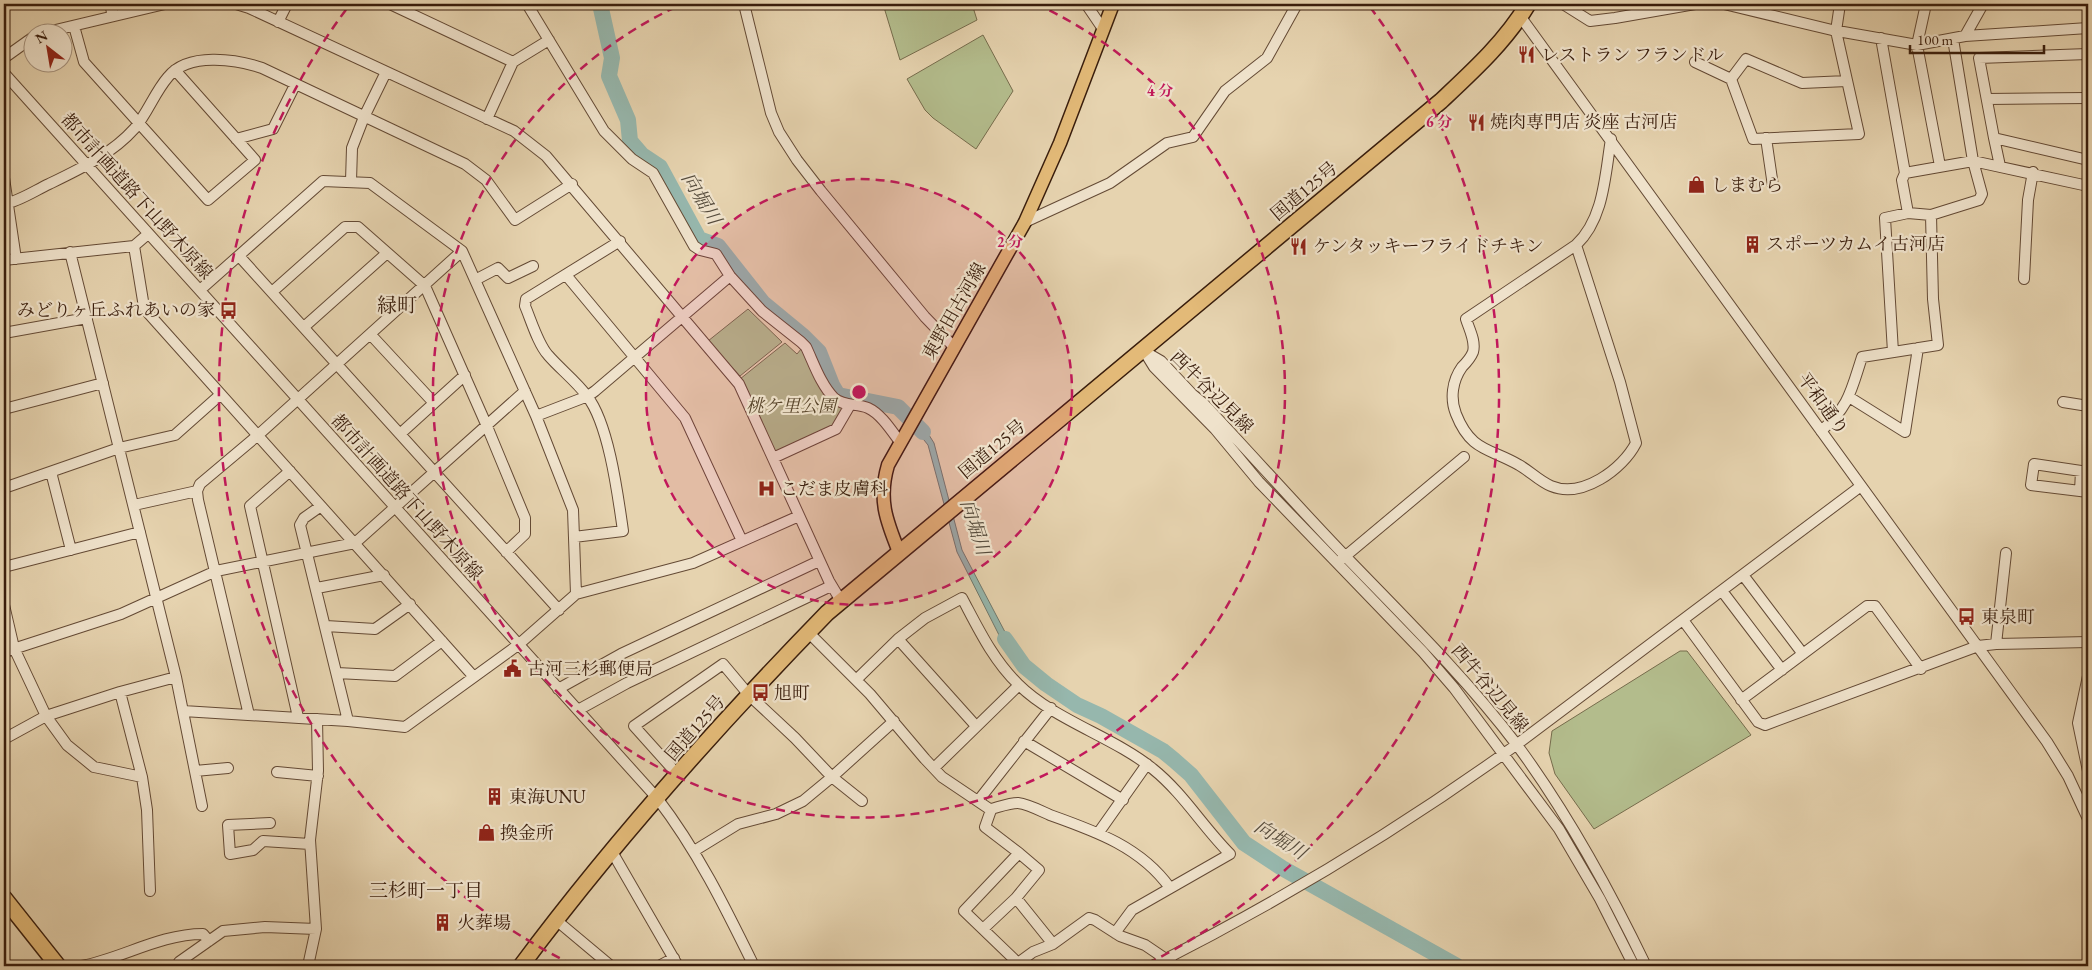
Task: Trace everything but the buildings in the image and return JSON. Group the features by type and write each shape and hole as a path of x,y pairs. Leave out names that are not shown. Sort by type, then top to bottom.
{"highway":[{"name":"国道125号","path":"521,966 611,850 749,695 808,632 898,552 1441,101 1483,62 1524,10"},
{"path":"4,898 58,966"}],"main road":[{"name":"東野田古河線","path":"898,552 885,513 882,486 888,465 1025,222 1060,143 1113,4"}],"street":[{"path":"110,4 113,16"},
{"path":"166,4 74,26 84,62 208,200 255,160 175,70"},
{"path":"236,4 487,119 525,138 546,156 572,184 739,384 819,561 831,586 841,601"},
{"path":"278,22 287,4"},
{"path":"390,4 513,62"},
{"path":"526,4 604,131 632,159 653,172 694,246 700,250 716,254 730,276 762,310 806,347 826,389 835,400 843,404 864,407 874,412 902,439"},
{"path":"744,4 771,113 779,132 797,160 821,191 925,317 954,346"},
{"path":"1086,4 1103,29"},
{"path":"1025,222 1110,183 1167,143 1193,137 1225,91 1267,58 1297,4"},
{"path":"1562,4 1590,20 1615,18 1696,4"},
{"path":"1724,4 1836,31 1917,45 1965,36 2088,28"},
{"path":"1695,62 1731,79 1753,139 1859,134 1836,31 1840,4"},
{"path":"1926,4 1917,45 1940,166"},
{"path":"1965,36 1967,29 1983,4"},
{"name":"平和通り","path":"1524,10 1611,139 2047,742 2086,804 2088,819"},
{"path":"1881,38 1905,173 1902,180 1908,213"},
{"path":"1894,352 1886,218 1908,213 1931,215 1980,200 1982,194 1974,161 1953,39"},
{"path":"487,119 513,62 549,40"},
{"path":"4,58 22,45"},
{"path":"2000,166 1979,58 2088,54"},
{"path":"6,203 102,156 138,123 167,78 175,70 188,64 230,59 262,68 465,164 479,174 493,188 515,220 572,184"},
{"path":"1731,79 1746,59 1802,83 1847,80"},
{"path":"351,181 352,148 364,117 386,72"},
{"name":"都市計画道路下山野木原線","path":"4,73 657,798 694,851 720,896 754,966"},
{"path":"236,139 273,129 295,85"},
{"path":"1987,99 2088,98"},
{"path":"1766,138 1773,186"},
{"path":"1994,138 2088,160"},
{"path":"1576,245 1620,382 1636,443 1632,452 1610,472 1579,488 1565,489 1552,487 1520,465 1481,449 1457,416 1453,405 1453,387 1460,370 1473,353 1474,342 1466,319 1576,245 1586,236 1594,222 1602,195 1611,139"},
{"path":"1905,173 1974,161 2033,172 2088,186"},
{"path":"2024,279 2028,200 2033,172"},
{"path":"4,178 6,203 16,259"},
{"path":"200,290 323,180 370,183 462,251 536,416 573,510 576,594"},
{"path":"1821,430 1841,412 1849,397 1862,358 1938,344 1933,299 1931,215"},
{"path":"272,292 346,227 358,227 425,286 525,518 525,534 506,552"},
{"path":"4,260 134,246 148,234"},
{"path":"574,537 623,531 619,497 604,431 588,396 546,354 525,306 526,299 620,241"},
{"path":"134,246 144,307 220,395 474,677"},
{"path":"249,715 197,491 200,484 298,400 462,251"},
{"path":"70,252 157,597 176,677 202,806"},
{"path":"304,327 387,253"},
{"path":"239,256 559,610"},
{"path":"475,280 498,268 508,278 532,266"},
{"path":"566,275 686,418 742,541"},
{"path":"536,416 588,396 730,276"},
{"path":"4,333 87,318"},
{"path":"371,335 434,403"},
{"path":"1849,397 1905,432 1918,348"},
{"name":"西牛谷辺見線","path":"1142,350 1154,367 1215,429 1259,482 1435,648 1516,745 1548,789 1594,863 1646,966"},
{"path":"400,434 465,376"},
{"path":"4,409 103,382"},
{"path":"4,652 111,618 216,571 355,543 525,391"},
{"path":"4,488 120,448 175,435 220,395"},
{"path":"2063,402 2088,406"},
{"path":"773,458 836,429 850,405"},
{"path":"1341,559 1464,458"},
{"path":"2034,464 2081,470 2084,492 2031,485 2034,464"},
{"path":"290,471 250,506 298,717"},
{"path":"51,472 71,550"},
{"path":"1152,966 1296,888 1408,819 1504,754 1861,486"},
{"path":"134,505 197,491"},
{"path":"321,506 304,518 300,525 317,588 348,721"},
{"path":"183,711 317,718 405,727 518,645 576,594 693,563 798,516"},
{"path":"4,567 140,532"},
{"path":"1996,644 2006,553"},
{"name":"西牛谷辺見線","path":"1341,559 1454,688 1559,829 1600,899 1634,966"},
{"path":"558,689 621,654 819,561"},
{"path":"317,588 384,575"},
{"path":"1743,575 1803,654"},
{"path":"578,710 627,683 831,586"},
{"path":"1722,591 1782,670"},
{"path":"856,680 898,639 925,618 962,598 994,655 1019,685 1051,708 1147,764 1180,795 1230,854 1132,910 1115,933"},
{"path":"326,626 375,629 410,604"},
{"path":"4,605 14,648 46,716 67,745 94,767 142,777"},
{"path":"1741,700 1867,606 1875,606 1921,669"},
{"path":"1683,620 1758,722 1765,725 1921,669 1978,646 2088,642"},
{"path":"808,632 894,721 942,777 991,810"},
{"path":"898,639 976,726"},
{"path":"337,673 395,676 442,640"},
{"path":"678,775 634,726 723,664 749,695 795,738 832,777 862,801"},
{"path":"2088,676 2078,723 2088,771"},
{"path":"4,739 46,716 120,692 176,677"},
{"path":"934,768 1019,685"},
{"path":"120,692 142,777 147,810 150,892"},
{"path":"978,800 1051,708"},
{"path":"308,966 316,929 310,844 318,776 317,718"},
{"path":"694,851 738,824 776,814 803,801 894,721"},
{"path":"1024,741 1122,800"},
{"path":"1099,832 1147,764"},
{"path":"195,771 228,768"},
{"path":"277,772 318,776"},
{"path":"991,810 1018,803 1099,832 1128,848 1146,862 1164,879 1170,888"},
{"path":"983,930 1016,898 1039,870 1019,852 985,827 991,810"},
{"path":"270,823 228,825 230,854 253,850 263,840 310,844"},
{"path":"611,850 676,962 659,966"},
{"path":"1019,852 964,911 1018,963 1033,952 1053,944 1089,918 1115,933 1146,945 1176,966"},
{"path":"1016,898 1053,944"},
{"path":"556,920 611,966"},
{"path":"182,966 179,962 222,931 265,927 316,929"},
{"path":"82,966 104,962 169,937 202,934 209,940"}],"green space":[{"path":"883,4 972,4 977,20 900,60"},
{"path":"983,35 1013,91 976,149 925,110 907,79"},
{"path":"748,309 782,342 740,376 708,341"},
{"name":"桃ケ里公園","path":"785,343 797,354 802,348 845,408 834,426 774,453 740,379"},
{"path":"1680,651 1687,651 1751,735 1594,829 1555,774 1549,753 1552,731"}],"water":[{"path":"910,415 924,427 934,443 962,550 1005,632 1019,654 1014,658 999,635 957,552 928,445 907,419"}],"waterway":[{"name":"向堀川","path":"600,4 612,58 609,76 628,120 630,141 642,155 660,167 699,239 718,246 763,303 803,336 819,352 838,395 898,407 923,432"},
{"name":"向堀川","path":"1005,639 1024,666 1046,684 1077,705 1101,716 1163,751 1174,760 1191,775 1244,843 1282,868 1457,966"}],"place":[{"name":"レストラン フランドル","path":"1527,55"},
{"name":"焼肉専門店 炎座 古河店","path":"1476,122"},
{"name":"しまむら","path":"1697,185"},
{"name":"スポーツカムイ古河店","path":"1752,244"},
{"name":"ケンタッキーフライドチキン","path":"1299,246"},
{"name":"みどりヶ丘ふれあいの家","path":"229,310"},
{"name":"こだま皮膚科","path":"766,489"},
{"name":"東泉町","path":"1967,617"},
{"name":"古河三杉郵便局","path":"513,669"},
{"name":"旭町","path":"760,693"},
{"name":"東海UNU","path":"495,797"},
{"name":"換金所","path":"486,833"},
{"name":"火葬場","path":"443,923"}],"district":[{"name":"緑町","path":"397,305"},
{"name":"三杉町一丁目","path":"426,890"}]}
